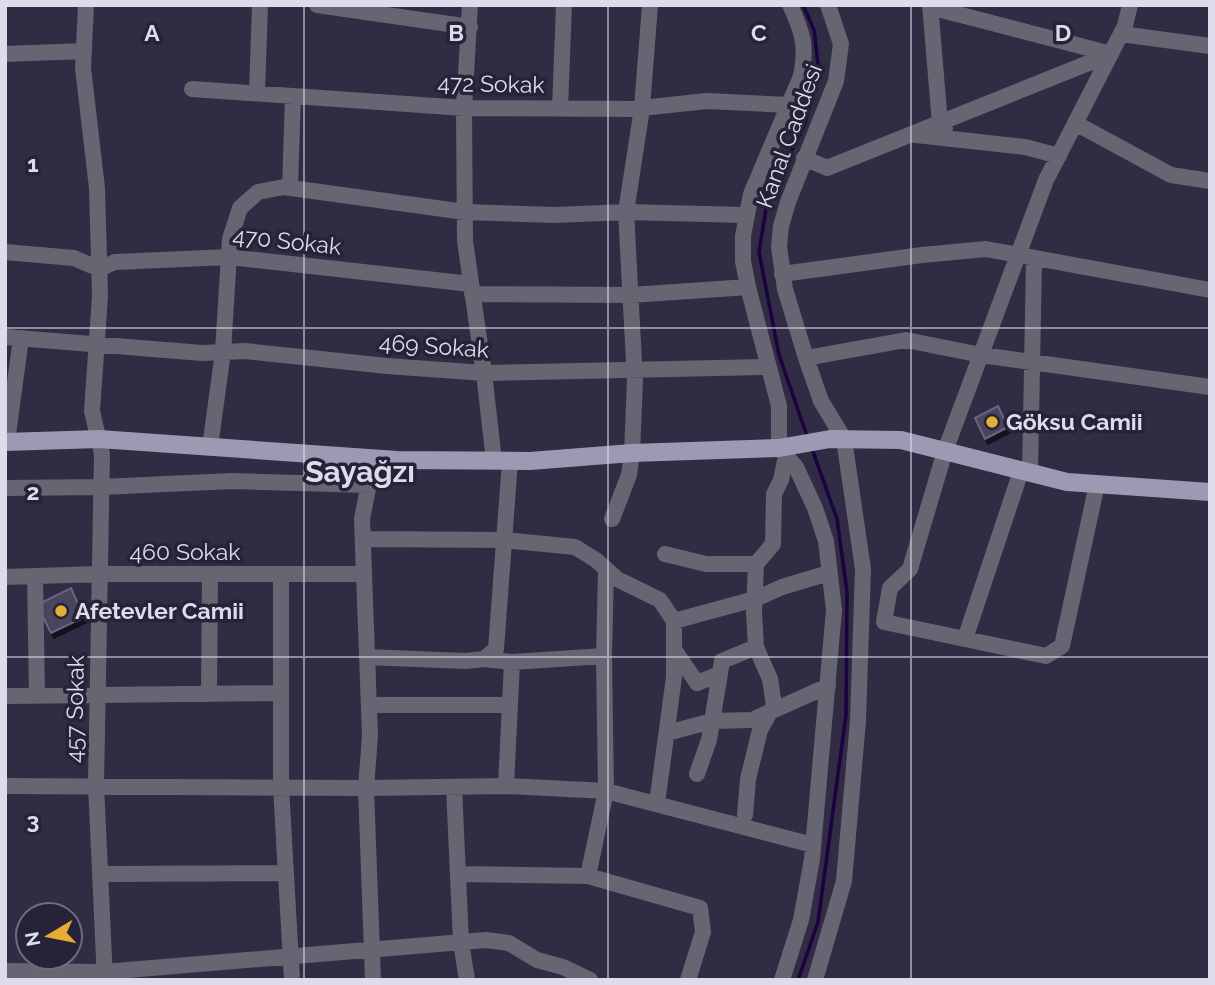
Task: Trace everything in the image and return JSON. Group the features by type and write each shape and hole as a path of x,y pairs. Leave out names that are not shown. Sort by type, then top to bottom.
{"main road":[{"path":"6,442 99,439 374,458 502,461 632,453 785,450 837,439 901,440 1067,482 1210,492"}],"street":[{"name":"457 Sokak","path":"86,5 83,68 97,188 99,269 92,411 102,454 96,785 105,976"},
{"path":"257,93 260,5"},
{"path":"317,5 470,27"},
{"path":"470,5 464,108 465,241 484,373 502,461 504,540 496,649 484,659"},
{"path":"560,108 564,5"},
{"path":"612,519 629,475 632,453 635,371 626,212 642,108 650,5"},
{"path":"745,815 748,779 760,730 774,705 769,679 756,646 756,564 773,544 774,494 781,480 785,450 779,406 743,261 745,215 761,165 800,76 804,58 804,40 790,5"},
{"name":"Kanal Caddesi","path":"828,5 841,44 836,81 788,202 781,226 779,247 782,275 806,358 837,439"},
{"path":"1097,484 1062,646 1046,656 884,622 890,588 910,569 945,451 1046,180 1125,26 1130,5"},
{"path":"953,139 940,122 930,6 1111,54"},
{"path":"1121,34 1210,46"},
{"path":"5,54 84,51"},
{"path":"804,158 827,168 1111,54"},
{"name":"472 Sokak","path":"192,89 464,108 642,108 706,101 788,105"},
{"path":"290,188 293,96"},
{"path":"1076,123 1171,175 1210,181"},
{"path":"912,134 1025,147 1059,156"},
{"path":"210,447 223,352 230,239 240,208 258,192 284,187 465,212 745,215"},
{"path":"782,275 922,255 986,249 1034,260 1210,290"},
{"path":"5,252 74,258 99,269"},
{"name":"470 Sokak","path":"99,269 115,262 229,257 471,289 631,295 748,287"},
{"path":"965,639 1026,472 1034,260"},
{"path":"6,442 13,337"},
{"name":"469 Sokak","path":"13,337 202,353 245,351 484,373 769,367"},
{"path":"806,358 906,340 1032,363 1210,387"},
{"path":"815,980 844,881 858,721 863,569 837,439"},
{"path":"782,980 801,920 813,845 834,610 826,541 815,508 785,450"},
{"path":"373,980 366,788 370,736 362,519 374,458"},
{"path":"5,488 232,481 369,485"},
{"path":"363,539 504,540 575,547 617,579 660,600 674,621 675,651 658,796"},
{"path":"666,554 706,564 756,564"},
{"path":"588,876 606,791 604,656 607,570"},
{"path":"674,621 755,599 782,587 829,573"},
{"name":"460 Sokak","path":"5,577 100,574 364,574"},
{"path":"209,694 210,575"},
{"path":"281,575 281,787 292,980"},
{"path":"35,576 37,696"},
{"path":"696,774 709,740 722,661 756,646"},
{"path":"675,651 697,682 720,674"},
{"path":"367,657 512,662 604,656"},
{"path":"506,786 512,662"},
{"path":"667,733 712,721 752,720 828,686"},
{"path":"5,696 281,693"},
{"path":"369,705 509,705"},
{"path":"5,786 506,786 606,791 813,845"},
{"path":"454,787 461,942 467,980"},
{"path":"100,874 285,873"},
{"path":"458,874 588,876 700,908 703,932 688,980"},
{"path":"5,971 105,976 195,972 290,957 486,940 509,943 537,960 563,967 590,980"}],"building":[{"name":"Göksu Camii","path":"998,406 1008,427 985,439 975,418"},
{"name":"Afetevler Camii","path":"71,588 84,617 51,633 37,605"}],"waterway":[{"path":"803,5 814,30 819,73 804,126 768,197 759,252 779,355 807,436"},
{"path":"798,980 818,922 846,715 847,592 837,519 811,446"}],"place":[{"name":"Göksu Camii","path":"992,422"},
{"name":"Afetevler Camii","path":"61,611"}],"district":[{"name":"Sayağzı","path":"360,472"}]}
